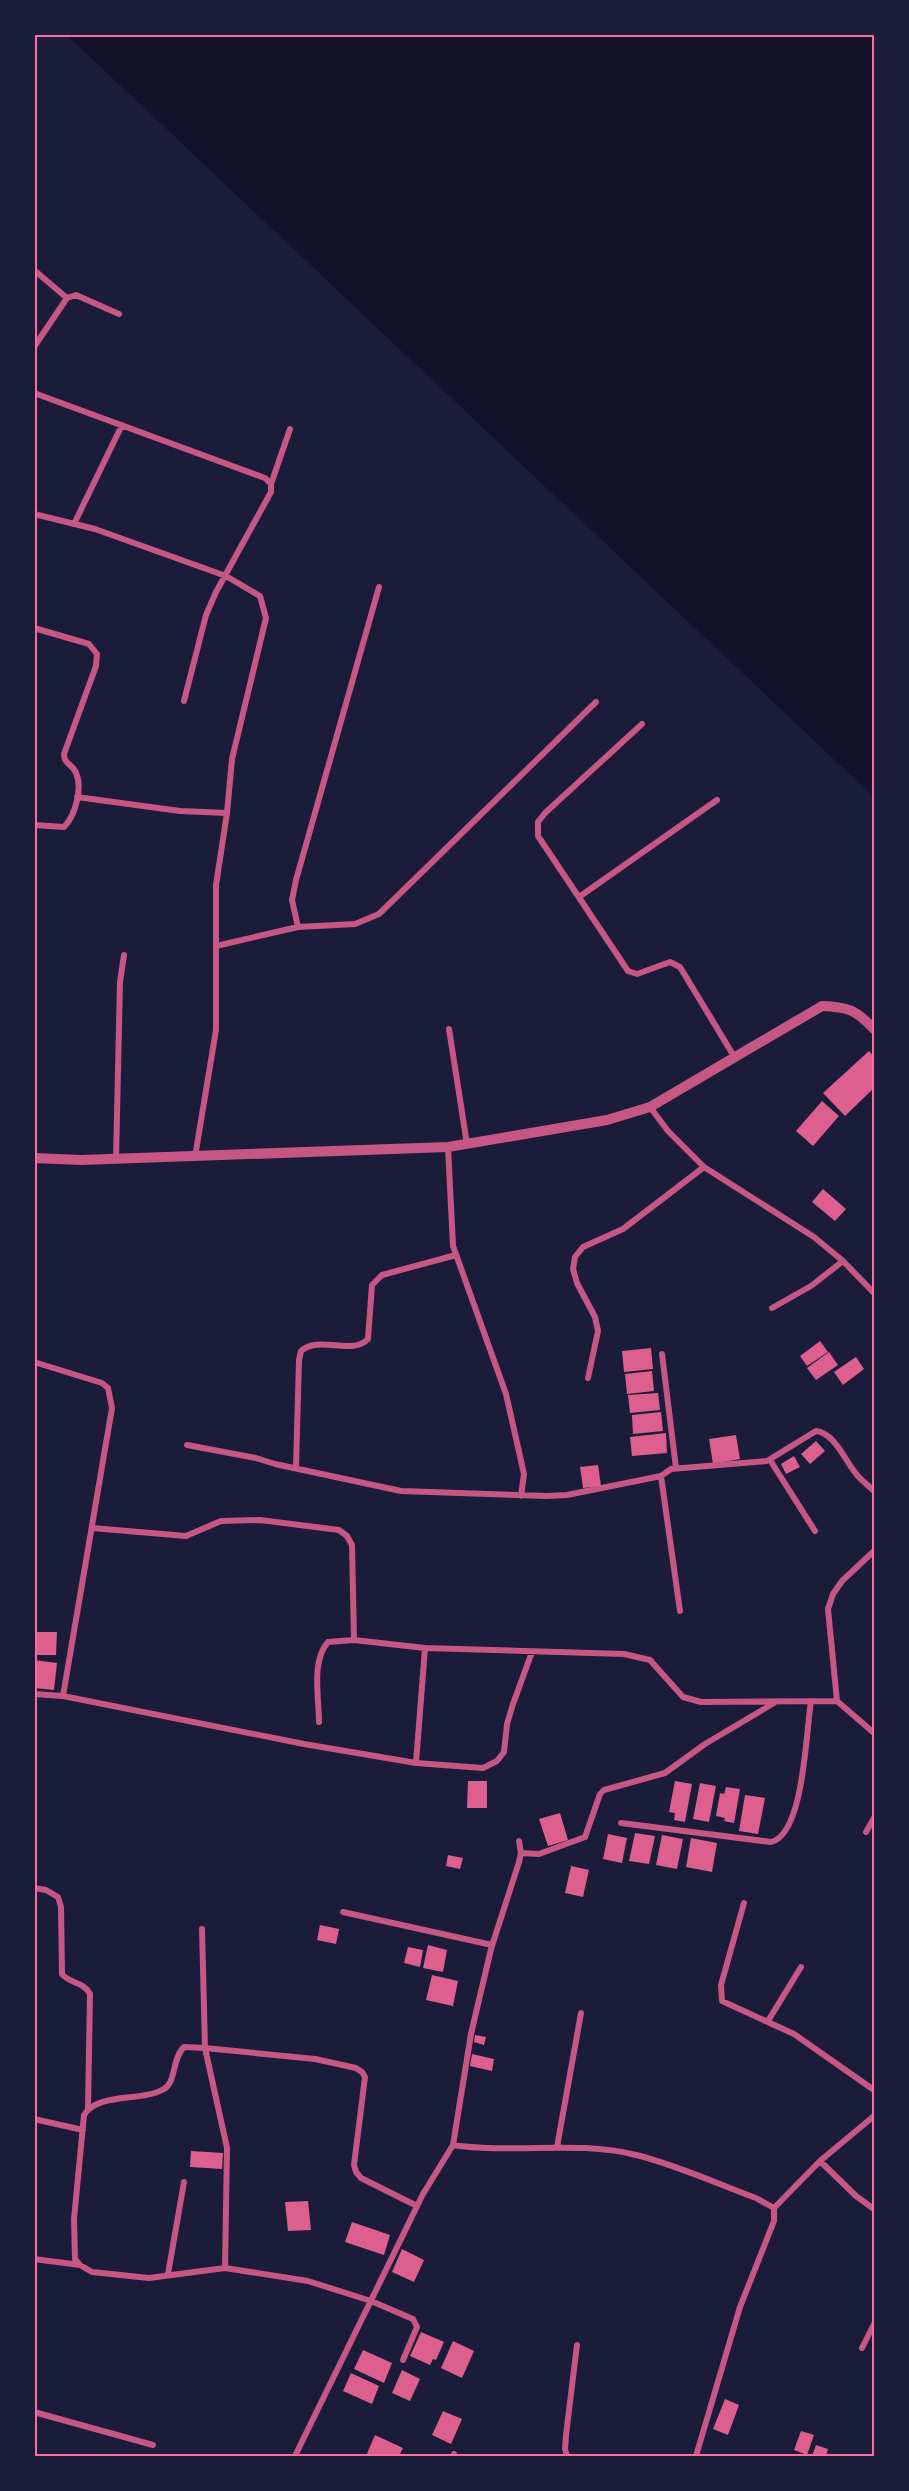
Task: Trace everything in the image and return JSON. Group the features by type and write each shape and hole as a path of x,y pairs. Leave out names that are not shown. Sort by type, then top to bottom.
{"street":[{"path":"34,270 67,298"},
{"path":"34,347 67,298 76,295 119,314"},
{"path":"34,393 265,478 271,484"},
{"path":"74,524 122,425"},
{"path":"184,701 206,615 271,492 271,484 290,429"},
{"path":"34,514 95,529 226,576 260,596 266,618 232,759 227,813 216,885 216,1030 195,1156"},
{"path":"298,927 292,900 379,587"},
{"path":"34,628 89,644 97,654 96,666 64,754 66,763 76,772 79,787 69,822 64,826 34,825"},
{"path":"216,946 298,927 355,924 379,914 596,702"},
{"path":"642,724 545,813 538,822 538,836 628,971 637,974 670,962 680,967 735,1058"},
{"path":"77,797 180,811 227,813"},
{"path":"579,897 717,800"},
{"path":"117,1159 120,982 124,955"},
{"path":"34,1158 117,1159 448,1147 607,1120 650,1107 822,1006 843,1007 858,1013 874,1029"},
{"path":"449,1029 467,1144"},
{"path":"650,1107 668,1131 704,1167 814,1237 843,1261 874,1293"},
{"path":"448,1147 453,1246 507,1394 524,1474 521,1496"},
{"path":"588,1378 598,1331 595,1317 577,1283 573,1269 575,1257 583,1247 623,1229 704,1167"},
{"path":"296,1467 301,1351 314,1345 362,1344 369,1339 372,1285 376,1280 382,1275 456,1255"},
{"path":"772,1308 811,1286 843,1261"},
{"path":"662,1354 676,1468"},
{"path":"34,1362 95,1379 108,1388 112,1408 63,1696"},
{"path":"186,1445 401,1491 567,1496 661,1476 676,1468 770,1460 816,1431 821,1431 831,1439 857,1475 874,1491"},
{"path":"770,1460 815,1531"},
{"path":"661,1476 680,1611"},
{"path":"92,1528 186,1536 221,1521 260,1520 339,1530 347,1536 352,1545 354,1640"},
{"path":"837,1701 828,1609 833,1594 842,1581 874,1551"},
{"path":"319,1722 318,1665 321,1653 328,1642 354,1640 425,1648 624,1654 650,1660 683,1697 701,1702 837,1701 874,1733"},
{"path":"416,1763 425,1648"},
{"path":"34,1694 63,1696 304,1744 416,1763 483,1768 497,1761 504,1752 507,1724 532,1652"},
{"path":"621,1823 771,1842 782,1838 788,1828 803,1777 806,1730 811,1701"},
{"path":"521,1853 538,1854 585,1837 600,1794 604,1790 665,1773 705,1743 776,1702"},
{"path":"866,1832 874,1818"},
{"path":"296,2457 417,2206 453,2145 471,2034 492,1945 521,1853 519,1841"},
{"path":"34,1888 46,1890 58,1898 61,1907 62,1974 82,1984 90,1994 88,2108 84,2115 74,2219 75,2259 92,2272 149,2278 225,2268 308,2281 371,2301 413,2319 417,2323 403,2360"},
{"path":"744,1903 721,1985 722,2001 795,2034 874,2090"},
{"path":"343,1912 492,1945"},
{"path":"202,1929 205,2048 227,2148 225,2268"},
{"path":"768,2021 801,1967"},
{"path":"557,2147 581,2013"},
{"path":"88,2108 101,2102 134,2098 164,2089 170,2084 180,2052 184,2048 315,2059 356,2068 362,2072 364,2083 354,2165 356,2172 361,2178 417,2206"},
{"path":"696,2457 740,2307 774,2221 774,2208 820,2161 874,2116"},
{"path":"34,2119 83,2130"},
{"path":"453,2145 478,2148 557,2147 635,2155 756,2198 774,2208"},
{"path":"820,2161 856,2196 874,2209"},
{"path":"168,2274 184,2182"},
{"path":"34,2259 80,2265"},
{"path":"862,2348 874,2324"},
{"path":"567,2457 566,2442 577,2345"},
{"path":"34,2412 153,2445"}],"shaded area":[{"path":"67,35 874,35 874,797"}],"building":[{"path":"869,1051 874,1057 874,1088 845,1116 823,1093"},
{"path":"822,1101 839,1116 813,1146 796,1131"},
{"path":"823,1189 846,1209 835,1221 812,1202"},
{"path":"820,1341 828,1352 807,1366 800,1356"},
{"path":"651,1348 653,1369 624,1372 622,1351"},
{"path":"829,1352 838,1365 816,1380 807,1368"},
{"path":"856,1357 864,1369 843,1385 834,1372"},
{"path":"652,1371 654,1391 627,1394 625,1374"},
{"path":"658,1393 660,1410 630,1413 628,1395"},
{"path":"661,1412 663,1431 633,1434 632,1415"},
{"path":"666,1433 667,1453 632,1456 630,1437"},
{"path":"736,1435 740,1459 713,1464 709,1439"},
{"path":"816,1441 825,1451 810,1464 801,1454"},
{"path":"794,1456 800,1467 786,1474 781,1464"},
{"path":"598,1465 601,1486 583,1488 580,1467"},
{"path":"35,1632 57,1632 56,1655 35,1655"},
{"path":"34,1660 57,1663 54,1690 34,1688"},
{"path":"468,1781 487,1781 487,1808 467,1808"},
{"path":"675,1781 692,1784 685,1822 674,1820 675,1813 669,1812"},
{"path":"700,1783 716,1786 709,1822 693,1819"},
{"path":"726,1787 740,1789 734,1823 716,1816 720,1793 724,1794"},
{"path":"745,1795 765,1798 758,1834 739,1831"},
{"path":"560,1813 568,1840 548,1846 539,1819"},
{"path":"635,1833 655,1836 649,1864 629,1861"},
{"path":"608,1834 627,1838 622,1863 603,1859"},
{"path":"662,1835 683,1839 677,1869 656,1865"},
{"path":"691,1838 717,1843 712,1872 686,1867"},
{"path":"448,1855 463,1858 460,1869 446,1866"},
{"path":"571,1866 589,1870 583,1897 565,1893"},
{"path":"320,1925 339,1929 336,1944 317,1940"},
{"path":"428,1945 447,1950 443,1972 423,1968"},
{"path":"408,1947 423,1950 420,1967 404,1963"},
{"path":"432,1975 458,1981 453,2006 426,2000"},
{"path":"475,2035 486,2037 484,2045 474,2042"},
{"path":"472,2054 494,2059 492,2071 470,2066"},
{"path":"191,2151 223,2153 222,2169 190,2167"},
{"path":"308,2201 311,2230 288,2231 285,2202"},
{"path":"352,2222 390,2235 384,2255 345,2242"},
{"path":"402,2249 424,2260 414,2282 392,2272"},
{"path":"421,2332 444,2342 436,2360 433,2359 430,2365 410,2356"},
{"path":"453,2341 474,2351 462,2378 441,2368"},
{"path":"363,2350 392,2363 384,2383 354,2369"},
{"path":"402,2370 420,2379 410,2401 392,2393"},
{"path":"351,2373 379,2386 372,2404 343,2391"},
{"path":"725,2399 739,2405 728,2435 713,2429"},
{"path":"443,2411 462,2419 451,2444 432,2435"},
{"path":"801,2431 814,2435 807,2455 794,2450"},
{"path":"375,2435 403,2448 399,2456 366,2456"},
{"path":"816,2445 828,2449 826,2456 812,2456"}]}
